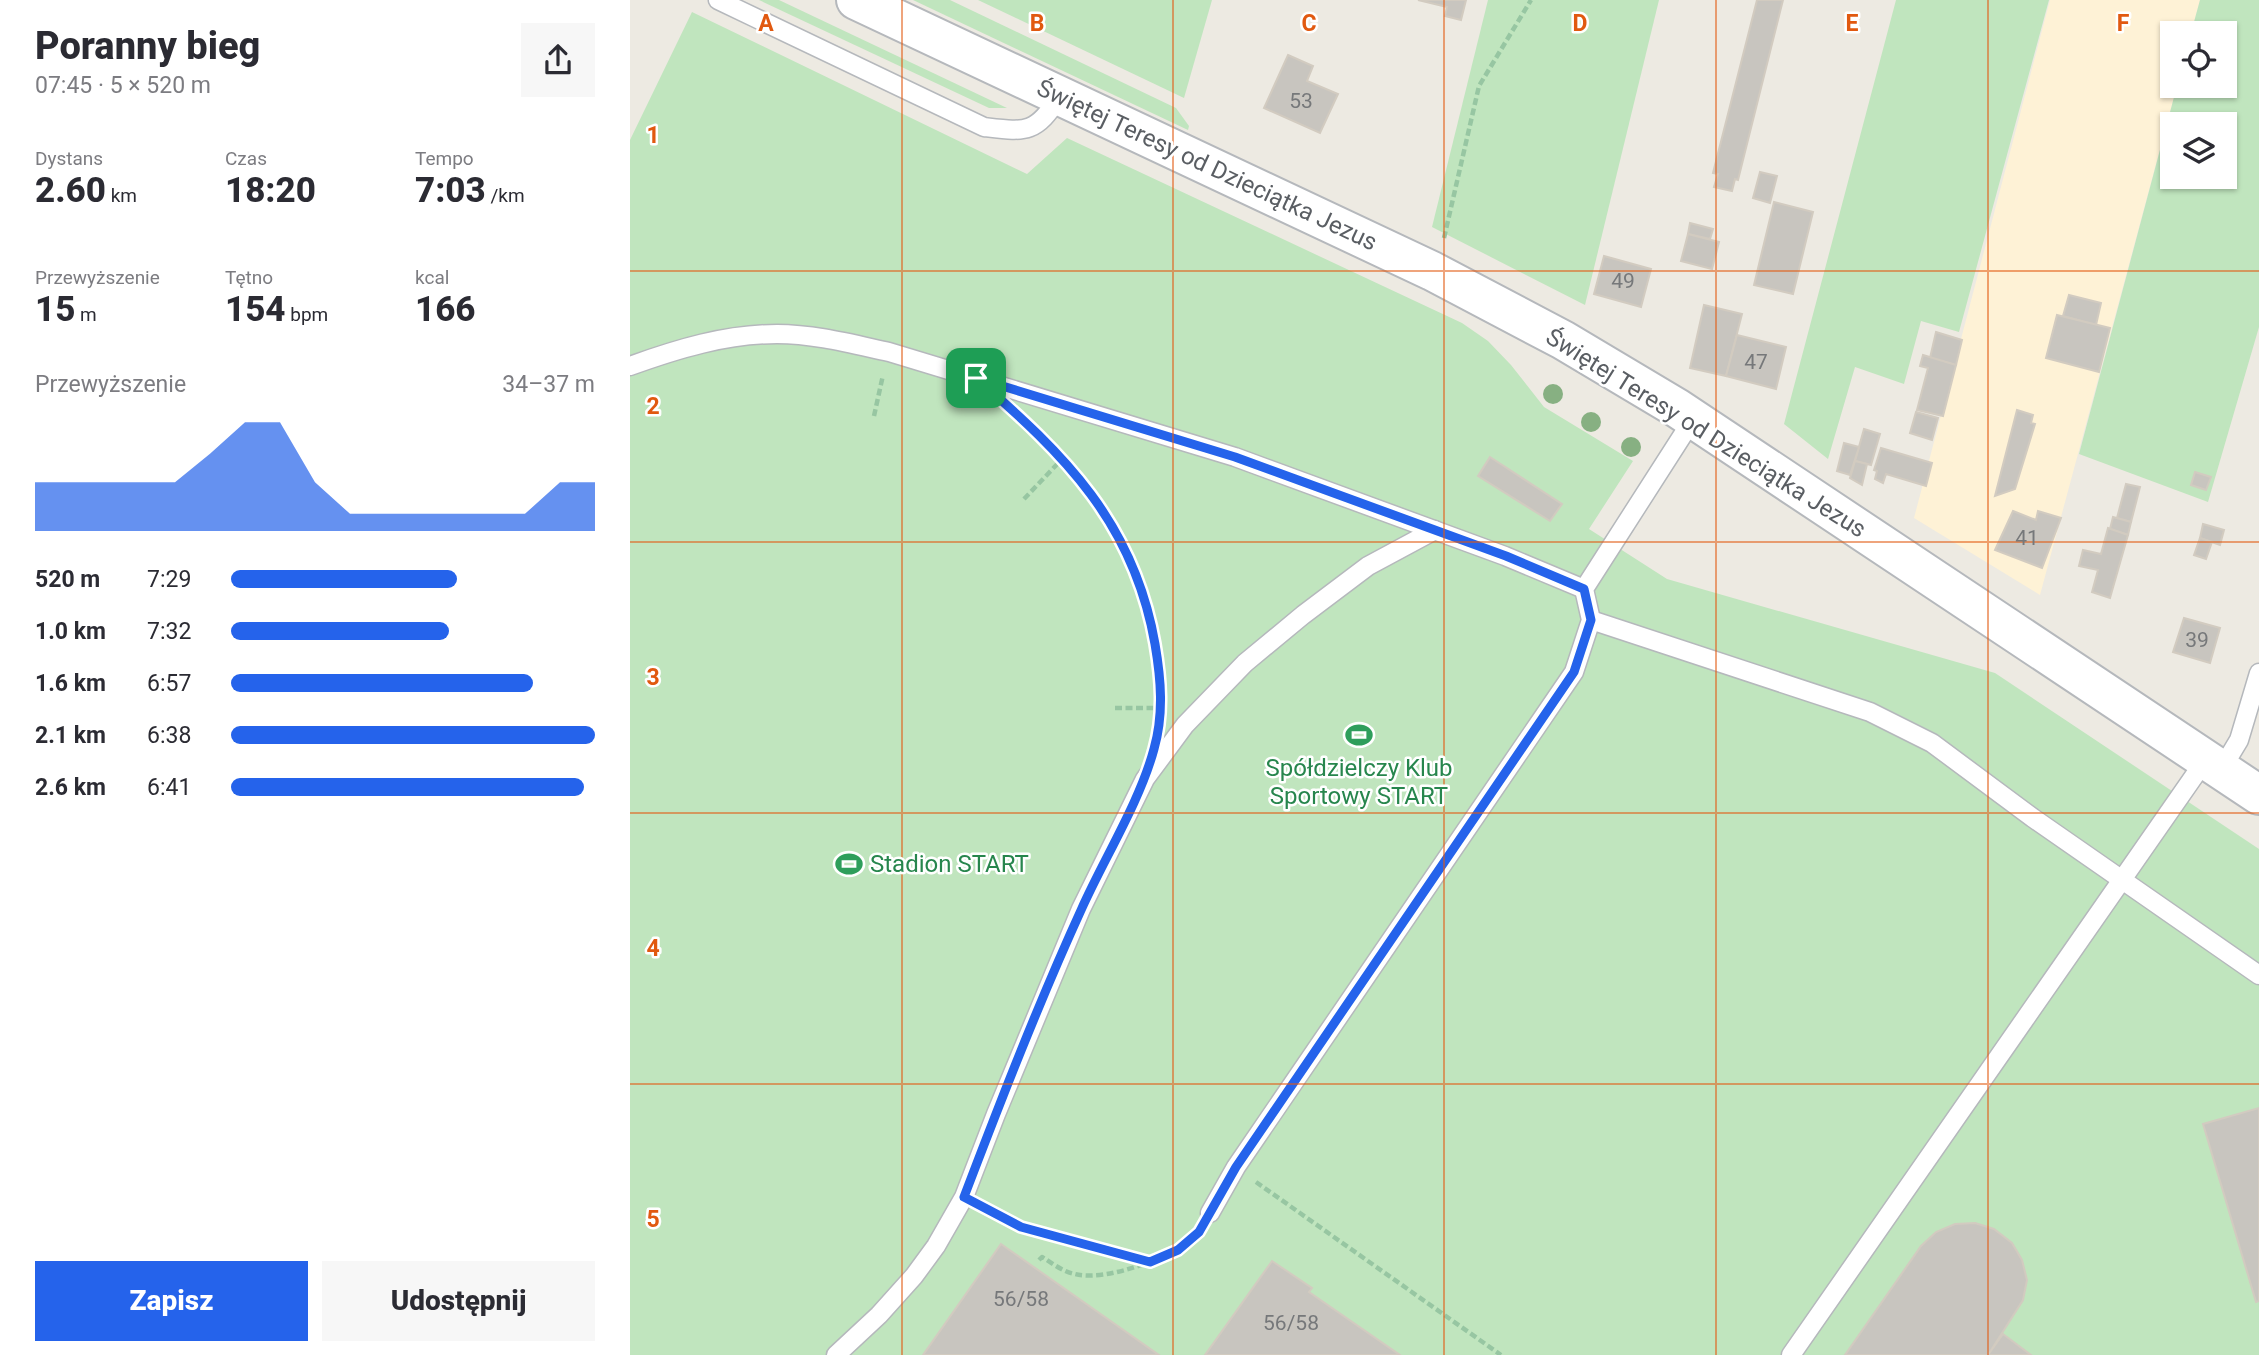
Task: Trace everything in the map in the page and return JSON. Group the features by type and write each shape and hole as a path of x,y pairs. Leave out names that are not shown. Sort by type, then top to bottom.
{"street":[{"name":"Świętej Teresy od Dzieciątka Jezus","path":"856,0 1432,271 1563,340 1693,419 2259,795"}],"lane":[{"path":"718,0 984,127 1022,131 1044,120 1060,96"},
{"path":"630,366 676,349 736,337 778,334 838,340 888,352 1235,457 1506,556 1584,589"},
{"path":"1210,1213 1236,1167 1574,672 1591,620 1584,589 1693,419"},
{"path":"836,1355 879,1315 914,1276 964,1197 1081,909 1145,779 1185,725 1245,663 1368,566 1435,530"},
{"path":"1591,620 1870,712 1932,743 2033,818 2259,975"},
{"path":"1791,1355 2123,880 2214,764 2239,740 2259,673"}],"path":[{"path":"1432,271 1442,246 1479,86 1531,0"},
{"path":"874,415 888,352"},
{"path":"1026,421 1063,458 1094,496 1121,540 1140,582 1151,621 1161,678 1160,724"},
{"path":"1024,499 1063,458"},
{"path":"1115,708 1160,709"},
{"path":"1236,1167 1501,1355"},
{"path":"964,1197 1021,1227 1150,1262"},
{"path":"1039,1261 1042,1257 1065,1271 1083,1275 1110,1272 1150,1262 1178,1250 1191,1240 1210,1213"}],"shaded area":[{"path":"2050,0 2200,0 2194,21 2160,21 2160,98 2174,98 2170,112 2160,112 2160,149 2040,595 1914,518"}],"green space":[{"path":"759,0 779,0 1007,108 989,108"},
{"path":"913,0 950,0 1176,108 1189,126 1188,130"},
{"path":"978,0 1212,0 1184,98"},
{"path":"1488,0 1659,0 1585,305 1432,227"},
{"path":"1896,0 2049,0 1959,332 1921,321 1904,384 1855,367 1828,459 1784,424"},
{"path":"2200,0 2259,0 2259,327 2208,502 2079,454 2160,150 2160,189 2237,189 2237,112 2170,112 2174,98 2237,98 2237,21 2194,21"},
{"name":"Spółdzielczy Klub Sportowy START","path":"692,12 1027,174 1067,138 1462,323 1488,341 1544,407 1633,461 1589,529 1667,579 1995,673 2259,849 2259,1355 630,1355 630,140"}],"building":[{"path":"1418,0 1466,0 1461,20 1445,16 1447,7"},
{"path":"1757,0 1783,0 1738,180 1735,179 1732,191 1714,187 1718,174 1713,173"},
{"path":"1288,55 1313,66 1307,81 1338,94 1320,133 1264,108"},
{"path":"1760,172 1777,176 1770,203 1753,198"},
{"path":"1774,202 1813,212 1793,294 1754,285"},
{"path":"1690,223 1713,229 1710,239 1688,234"},
{"path":"1688,234 1719,242 1712,269 1681,261"},
{"path":"1604,256 1651,269 1641,307 1594,294"},
{"path":"2069,295 2101,303 2096,325 2063,316"},
{"path":"1704,305 1742,314 1726,376 1690,368"},
{"path":"2057,315 2110,328 2099,372 2046,358"},
{"path":"1936,332 1962,340 1956,365 1930,358"},
{"path":"1737,335 1786,347 1776,389 1726,376"},
{"path":"1923,355 1956,365 1943,416 1917,410 1928,368 1920,366"},
{"path":"2017,410 2033,415 2031,423 2035,424 2015,489 1995,496"},
{"path":"1916,412 1938,418 1932,440 1910,433"},
{"path":"1864,429 1880,434 1871,465 1855,461"},
{"path":"1844,443 1859,447 1850,475 1837,471"},
{"path":"1881,448 1932,463 1926,486 1886,474 1883,483 1875,479 1877,471 1874,470"},
{"path":"1490,457 1562,504 1550,521 1478,476"},
{"path":"1855,461 1867,464 1862,485 1850,478"},
{"path":"2195,472 2211,477 2206,490 2191,485"},
{"path":"2126,484 2140,487 2131,522 2117,518"},
{"path":"2013,511 2036,520 2038,511 2061,518 2042,568 1995,550"},
{"path":"2113,517 2131,522 2128,535 2110,529"},
{"path":"2203,524 2224,530 2220,545 2200,538"},
{"path":"2108,528 2128,535 2110,598 2092,592 2098,570 2079,566 2083,550 2101,554"},
{"path":"2200,538 2212,542 2206,559 2194,555"},
{"path":"2184,618 2220,628 2210,663 2173,652"},
{"path":"2259,1108 2259,1301 2256,1302 2203,1124"},
{"path":"1975,1223 1994,1229 2012,1243 2022,1260 2027,1280 2023,1300 1988,1355 1845,1355 1921,1246 1936,1232 1955,1224"},
{"path":"1001,1244 1159,1355 923,1355"},
{"path":"1272,1261 1312,1288 1309,1292 1400,1355 1205,1355"},
{"path":"2003,1334 2031,1355 1988,1355"}],"place":[{"name":"Spółdzielczy Klub Sportowy START","path":"1359,735"},
{"name":"Stadion START","path":"849,864"}],"route":[{"path":"976,378 1235,457 1506,556 1584,589 1591,620 1574,672 1236,1167 1199,1232 1178,1250 1150,1262 1021,1227 964,1197 1081,909 1145,779 1160,724 1161,678 1151,621 1140,582 1121,540 1094,496 1063,458 1026,421 976,378"}]}
